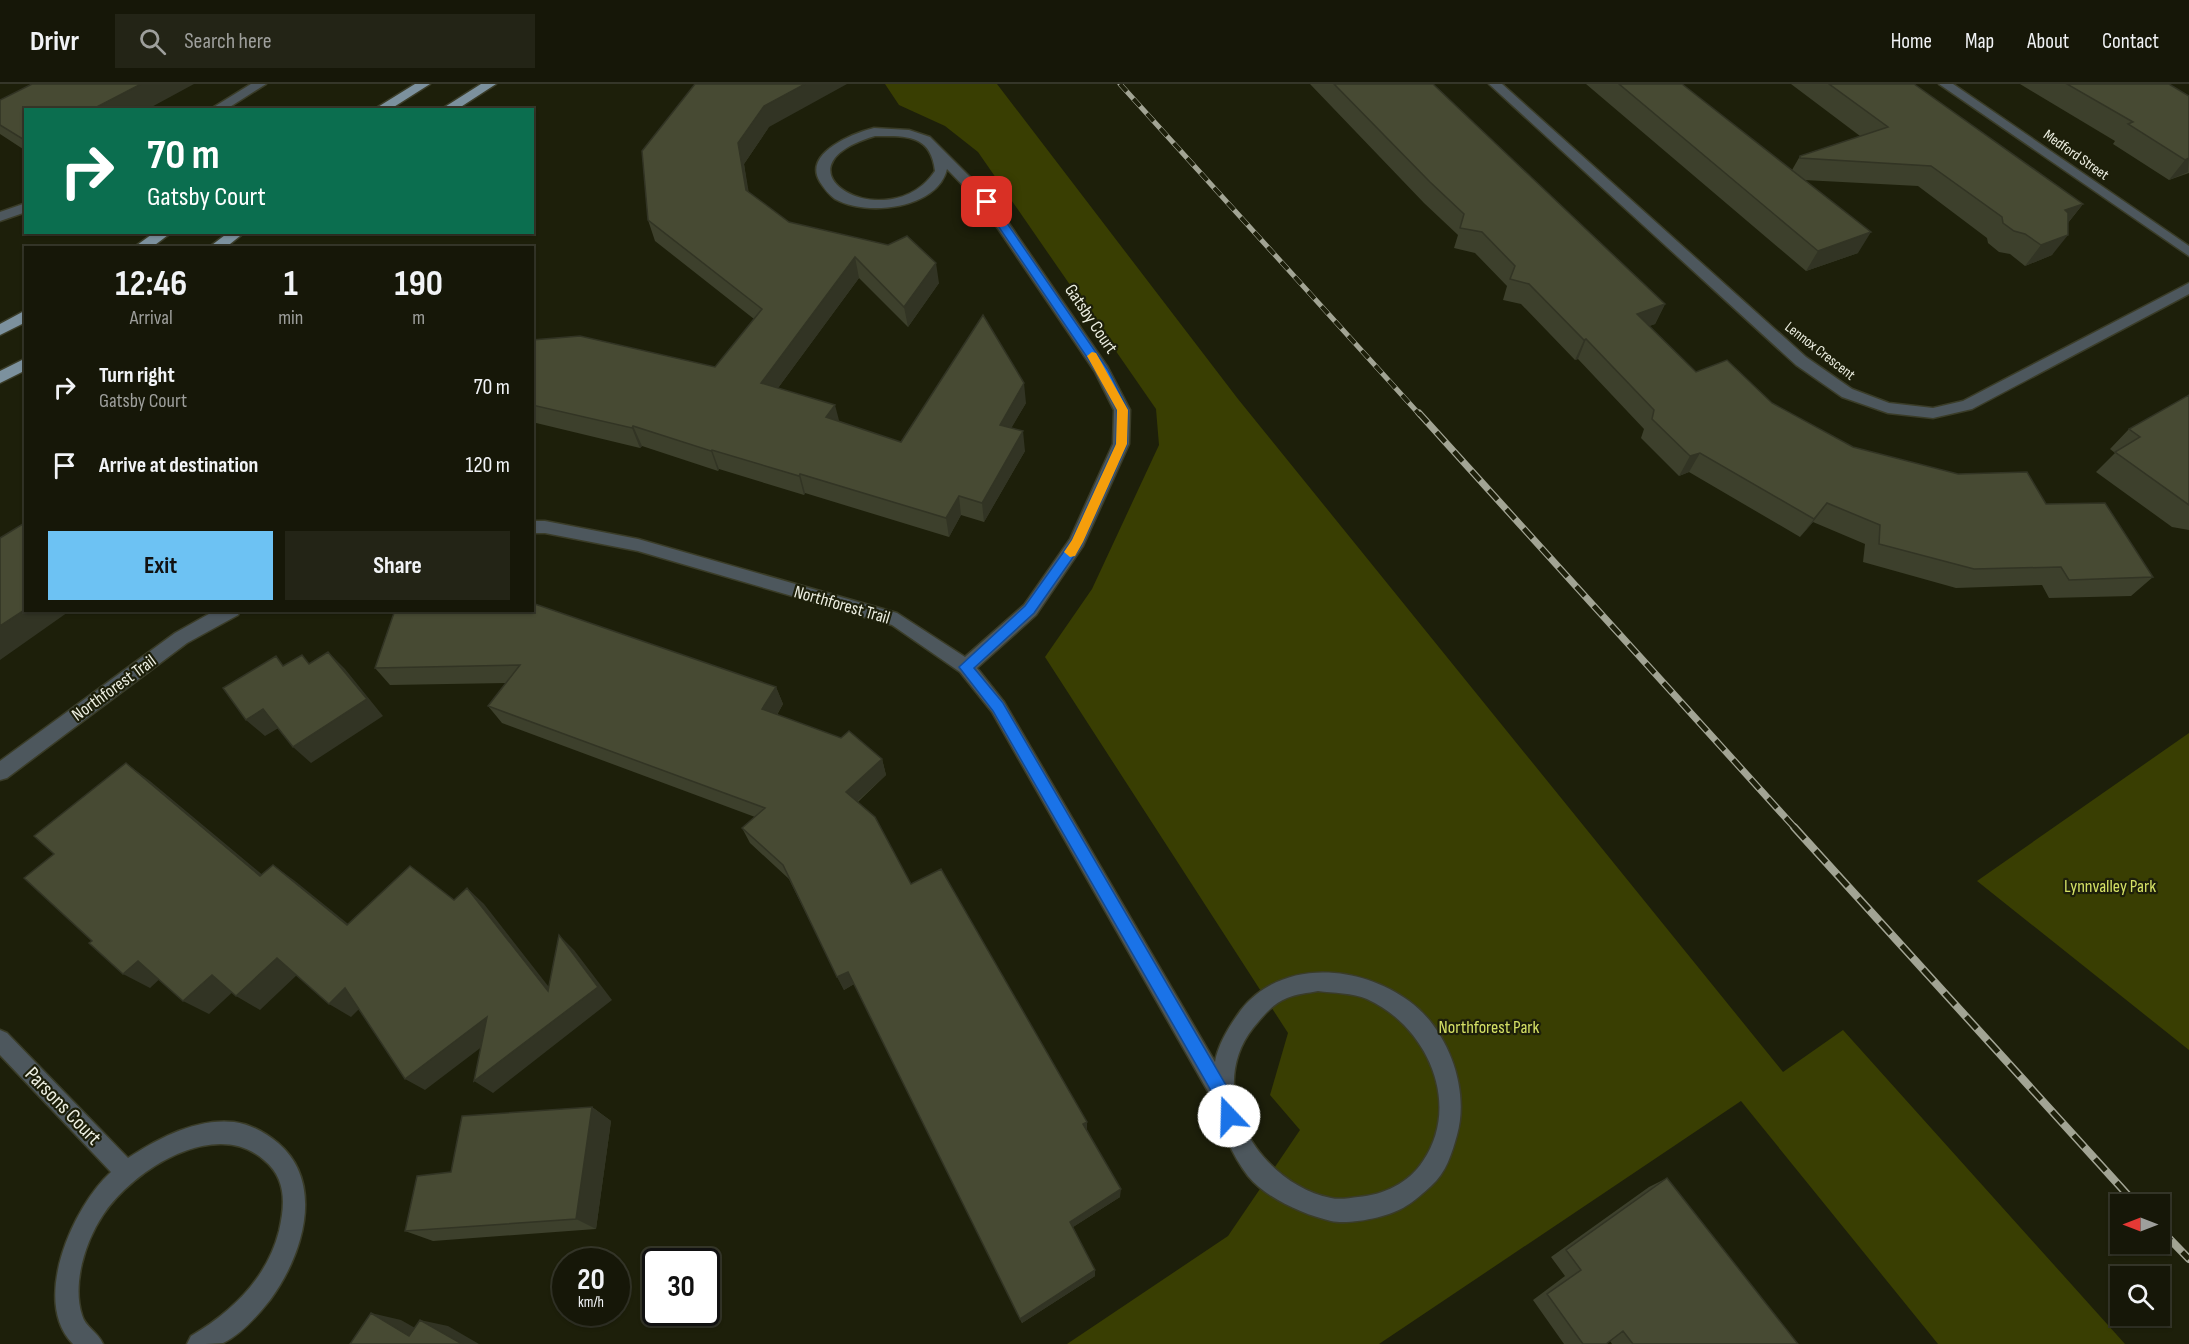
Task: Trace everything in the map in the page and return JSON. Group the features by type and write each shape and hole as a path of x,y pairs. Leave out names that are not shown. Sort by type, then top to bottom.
{"main road":[{"path":"382,108 424,84"},
{"path":"450,108 490,84"},
{"path":"143,246 163,234"},
{"path":"218,246 236,234"},
{"path":"0,330 24,316"},
{"path":"0,378 24,364"}],"street":[{"path":"218,108 260,84"},
{"name":"Lennox Crescent","path":"1495,84 1801,361 1847,393 1888,408 1933,413 1967,405 2189,288"},
{"name":"Medford Street","path":"1945,84 2189,252"},
{"name":"Gatsby Court","path":"939,153 941,171 933,183 922,193 904,200 874,204 854,201 832,190 823,175 824,164 831,152 855,137 874,132 894,132 917,136 929,142 987,202 1102,370 1122,410 1121,444 1077,542 1029,610 966,667"},
{"path":"0,217 24,208"},
{"name":"Northforest Trail","path":"534,527 638,545 897,620 966,667 998,707 1224,1098 1234,1133 1257,1169 1292,1196 1334,1210 1375,1208 1397,1199 1428,1174 1440,1156 1451,1118 1447,1077 1431,1039 1403,1009 1369,989 1318,981 1283,989 1259,1004 1237,1032 1226,1059 1224,1098"},
{"name":"Northforest Trail","path":"0,772 181,638 228,612"},
{"name":"Parsons Court","path":"0,1040 126,1172"},
{"path":"91,1344 75,1327 66,1293 72,1254 96,1206 126,1172 148,1157 185,1138 222,1132 240,1133 269,1146 288,1170 295,1203 289,1242 277,1269 249,1307 216,1335 199,1344"}],"green space":[{"name":"Northforest Park","path":"885,84 997,84 1238,399 1783,1072 1843,1030 2125,1344 1938,1344 1741,1101 1379,1344 1067,1344 1228,1236 1300,1130 1270,1095 1288,1033 1045,657 1092,589 1159,445 1156,409 978,152 945,126 899,105"},
{"name":"Lynnvalley Park","path":"2189,733 2189,1050 1977,881"}],"building":[{"path":"32,84 141,84 95,108 24,108 24,140 0,125 0,100"},
{"path":"695,84 805,84 764,106 738,143 746,190 789,222 888,245 907,236 936,263 904,307 855,257 761,383 835,405 826,417 901,442 983,315 1024,383 1000,425 1023,431 982,503 959,496 946,518 800,474 799,476 711,451 633,426 632,428 534,405 534,340 580,336 715,367 762,309 648,220 642,151"},
{"path":"1334,84 1433,84 1665,304 1637,314 1696,372 1727,360 1772,403 1853,447 1958,474 2027,472 2046,504 2105,503 2153,577 2069,580 2061,567 1974,569 1879,544 1880,525 1827,503 1814,519 1700,453 1690,456 1652,419 1654,410 1586,339 1584,340 1529,284 1510,279 1515,266 1482,232 1460,228 1464,214"},
{"path":"1619,84 1682,84 1871,232 1818,251"},
{"path":"1829,84 1914,84 2083,204 2065,210 2068,213 2068,235 2041,245 2025,234 2014,231 2003,223 2002,217 1931,166 1800,158 1800,156 1888,127"},
{"path":"2067,84 2169,84 2189,96 2189,158 2185,160 2128,124 2133,122"},
{"path":"2189,395 2189,505 2115,452 2140,437 2129,429"},
{"path":"24,523 24,610 0,626 0,538"},
{"path":"534,604 776,687 762,709 841,738 849,731 882,759 846,792 875,817 911,884 941,869 1087,1122 1083,1124 1121,1189 1070,1222 1095,1270 1020,1319 848,972 837,977 783,865 742,828 765,808 488,706 520,665 375,668 394,612 534,612"},
{"path":"328,652 367,699 293,747 263,709 246,720 223,688 276,656 283,666 302,655 309,664"},
{"path":"126,763 260,876 273,865 347,925 410,866 454,900 467,888 548,991 559,935 598,987 474,1081 487,1017 405,1079 345,988 329,1004 277,958 236,996 212,975 183,1001 138,961 123,974 89,943 92,941 24,878 54,854 34,836"},
{"path":"592,1107 576,1219 405,1231 417,1176 451,1172 462,1116"},
{"path":"1667,1178 1798,1344 1633,1344 1623,1331 1606,1344 1583,1344 1547,1294 1581,1270 1566,1250"},
{"path":"371,1313 409,1336 420,1320 462,1344 350,1344"}],"railway":[{"path":"1120,84 1420,415"},
{"path":"1419,413 1795,828"},
{"path":"1794,827 2127,1194"},
{"path":"2170,1239 2189,1259"}],"slow traffic":[{"path":"1070,552 1077,542 1121,444 1122,410 1102,370 1092,356"}],"route":[{"path":"987,202 1102,370 1122,410 1121,444 1077,542 1029,610 966,667 998,707 1224,1098 1229,1116"}]}
